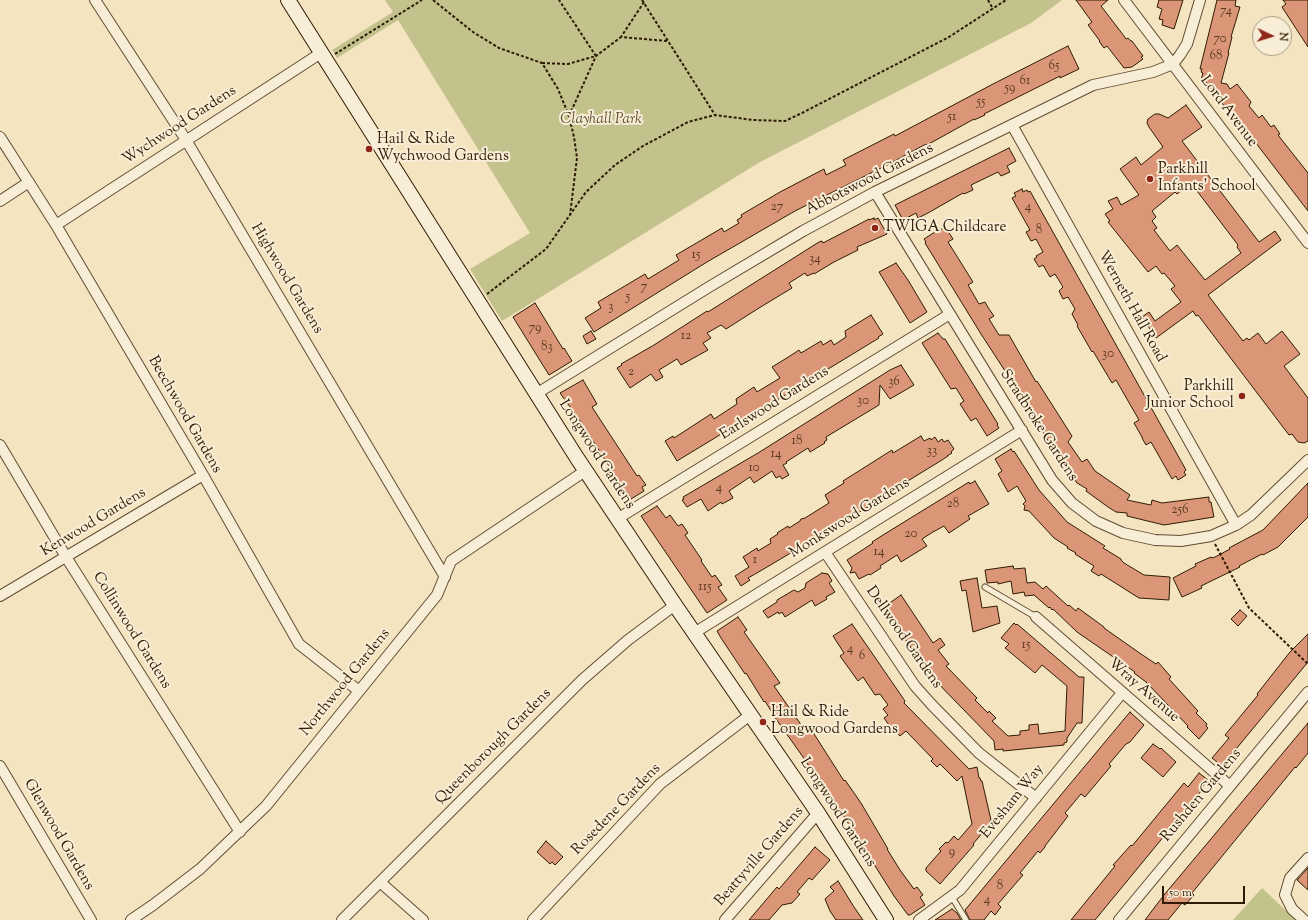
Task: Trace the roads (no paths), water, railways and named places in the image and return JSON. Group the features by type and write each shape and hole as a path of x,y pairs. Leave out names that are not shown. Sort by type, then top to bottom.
{"street":[{"name":"Highwood Gardens","path":"95,0 186,140 445,577"},
{"name":"Longwood Gardens","path":"288,0 585,471 818,813 886,920"},
{"name":"Lord Avenue","path":"1124,0 1308,243"},
{"path":"1173,64 1187,44 1200,0"},
{"name":"Wychwood Gardens","path":"56,225 186,140 323,56"},
{"name":"Abbotswood Gardens","path":"539,398 709,287 803,231 875,192 1093,85 1153,72 1173,64"},
{"name":"Werneth Hall Road","path":"1012,125 1236,525"},
{"name":"Beechwood Gardens","path":"0,137 56,225 203,476 299,644 359,691"},
{"path":"0,200 29,182"},
{"name":"Stradbroke Gardens","path":"875,192 1052,480 1072,503 1096,521 1123,534 1156,540 1181,541 1211,536 1236,525 1251,515 1308,460"},
{"name":"Earlswood Gardens","path":"617,519 950,314"},
{"name":"Monkswood Gardens","path":"694,633 1022,430"},
{"name":"Collinwood Gardens","path":"0,445 66,557 240,832"},
{"name":"Northwood Gardens","path":"131,920 200,869 266,806 437,596 451,560 585,471"},
{"name":"Kenwood Gardens","path":"0,596 203,476"},
{"name":"Dellwood Gardens","path":"825,552 919,691 979,753 1036,798"},
{"name":"Queenborough Gardens","path":"342,920 582,680 628,640 675,605"},
{"name":"Wray Avenue","path":"1036,617 1230,786"},
{"name":"Rushden Gardens","path":"1119,920 1308,692"},
{"name":"Evesham Way","path":"919,920 960,890 1122,693"},
{"name":"Rosedene Gardens","path":"533,920 660,784 750,714"},
{"name":"Glenwood Gardens","path":"0,766 91,920"},
{"name":"Beattyville Gardens","path":"725,920 818,813"},
{"path":"1304,920 1292,909 1285,895 1290,878 1308,858"},
{"path":"380,882 423,920"}],"lane":[{"path":"985,587 1036,617"},
{"path":"952,897 966,920"}],"place":[{"name":"Hail & Ride Wychwood Gardens","path":"369,149"},
{"name":"Parkhill Infants' School","path":"1150,179"},
{"name":"TWIGA Childcare","path":"875,228"},
{"name":"Parkhill Junior School","path":"1242,396"},
{"name":"Hail & Ride Longwood Gardens","path":"763,722"}],"park label":[{"name":"Clayhall Park","path":"601,120"}]}
